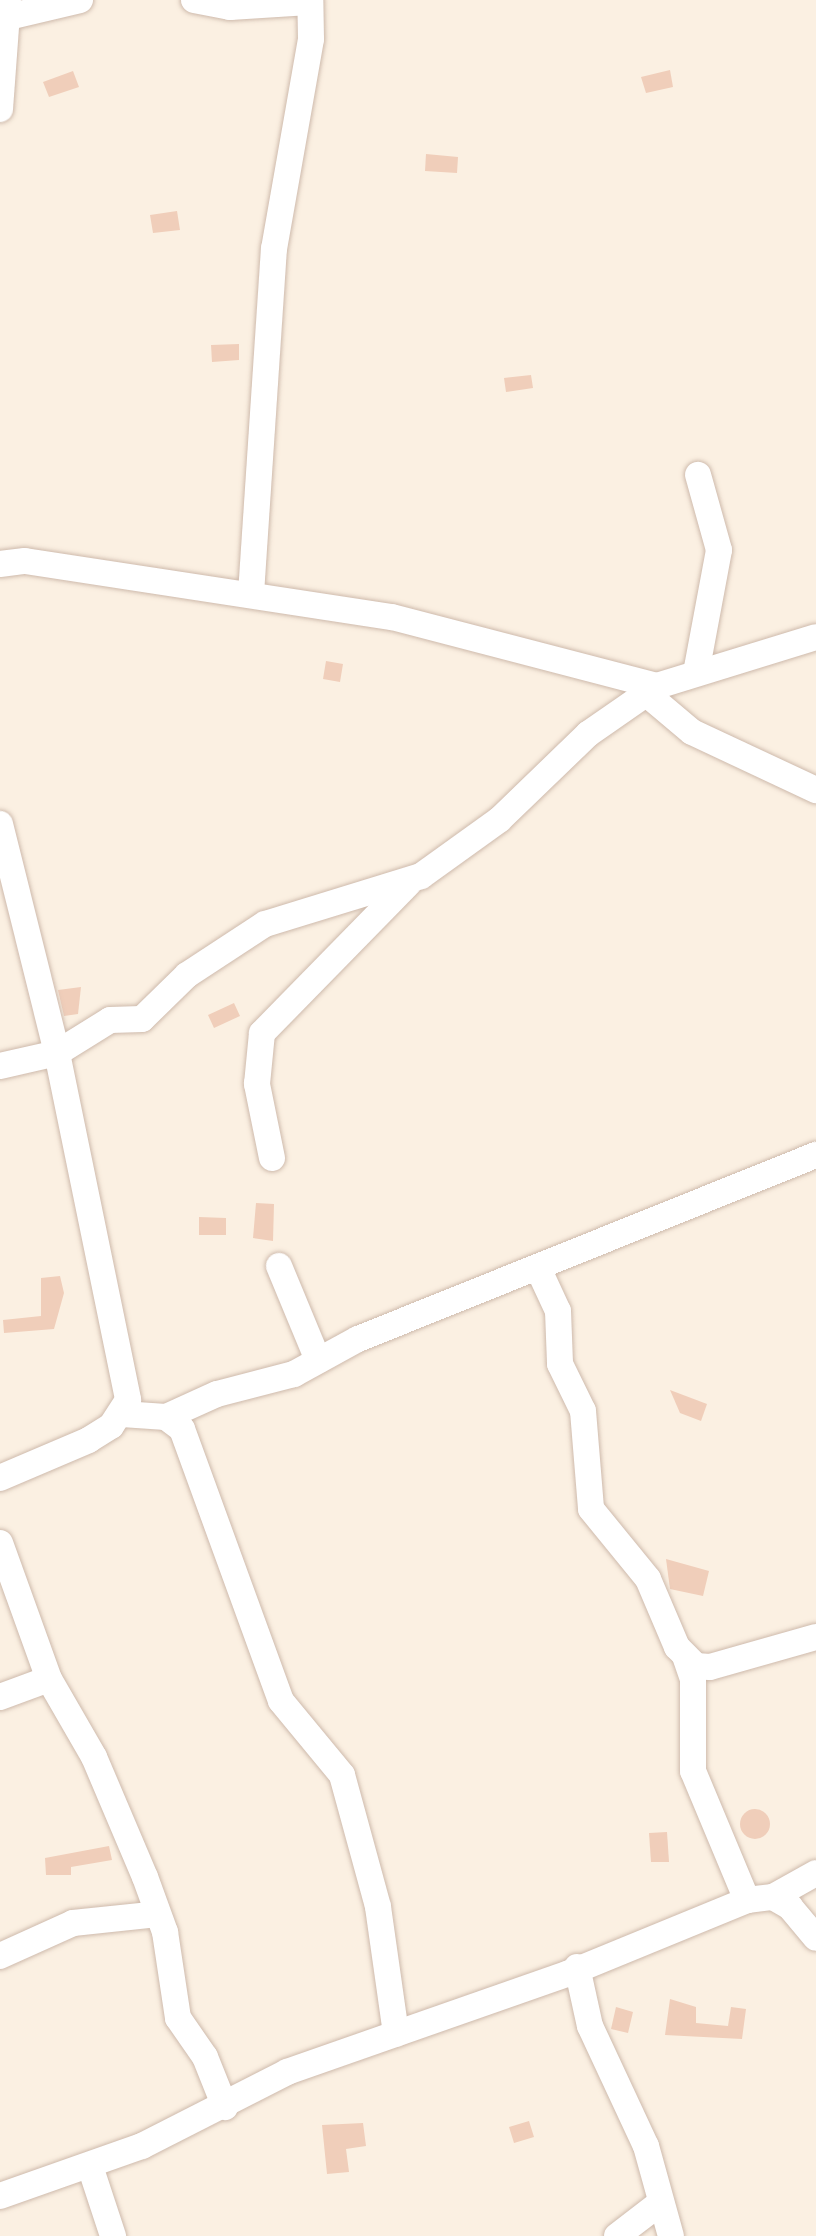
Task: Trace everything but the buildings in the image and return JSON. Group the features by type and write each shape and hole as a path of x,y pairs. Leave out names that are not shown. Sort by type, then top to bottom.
{"street":[{"path":"0,109 8,8 80,0"},
{"path":"194,0 230,7 310,1 311,39 274,249 251,594"},
{"path":"696,673 719,550 698,475"},
{"path":"0,546 13,562 251,594 392,617 652,691 692,732 816,790"},
{"path":"272,1158 257,1084 262,1033 411,881 499,820 588,734 652,691 696,673 816,637"},
{"path":"0,824 57,1053 128,1400 122,1414 89,1440 0,1478"},
{"path":"0,1066 57,1053 110,1020 142,1019 187,975 265,924 411,881"},
{"path":"122,1414 166,1417 217,1394 272,1383 318,1360 816,1155"},
{"path":"279,1266 318,1360"},
{"path":"538,1268 558,1311 560,1364 583,1411 591,1509 648,1579 693,1679 693,1771 760,1898 816,1938"},
{"path":"166,1417 182,1429 204,1479 281,1701 303,1735 333,1761 348,1790 378,1907 396,2034"},
{"path":"0,1543 49,1679 97,1765 158,1914 178,2018 205,2057 225,2107"},
{"path":"685,1656 710,1667 816,1637"},
{"path":"0,1697 49,1679"},
{"path":"0,2196 90,2166 225,2107 287,2072 577,1967 760,1898 816,1873"},
{"path":"0,1956 73,1923 158,1914"},
{"path":"577,1967 590,2026 646,2146 671,2236"},
{"path":"90,2166 113,2236"},
{"path":"617,2236 660,2203"}]}
